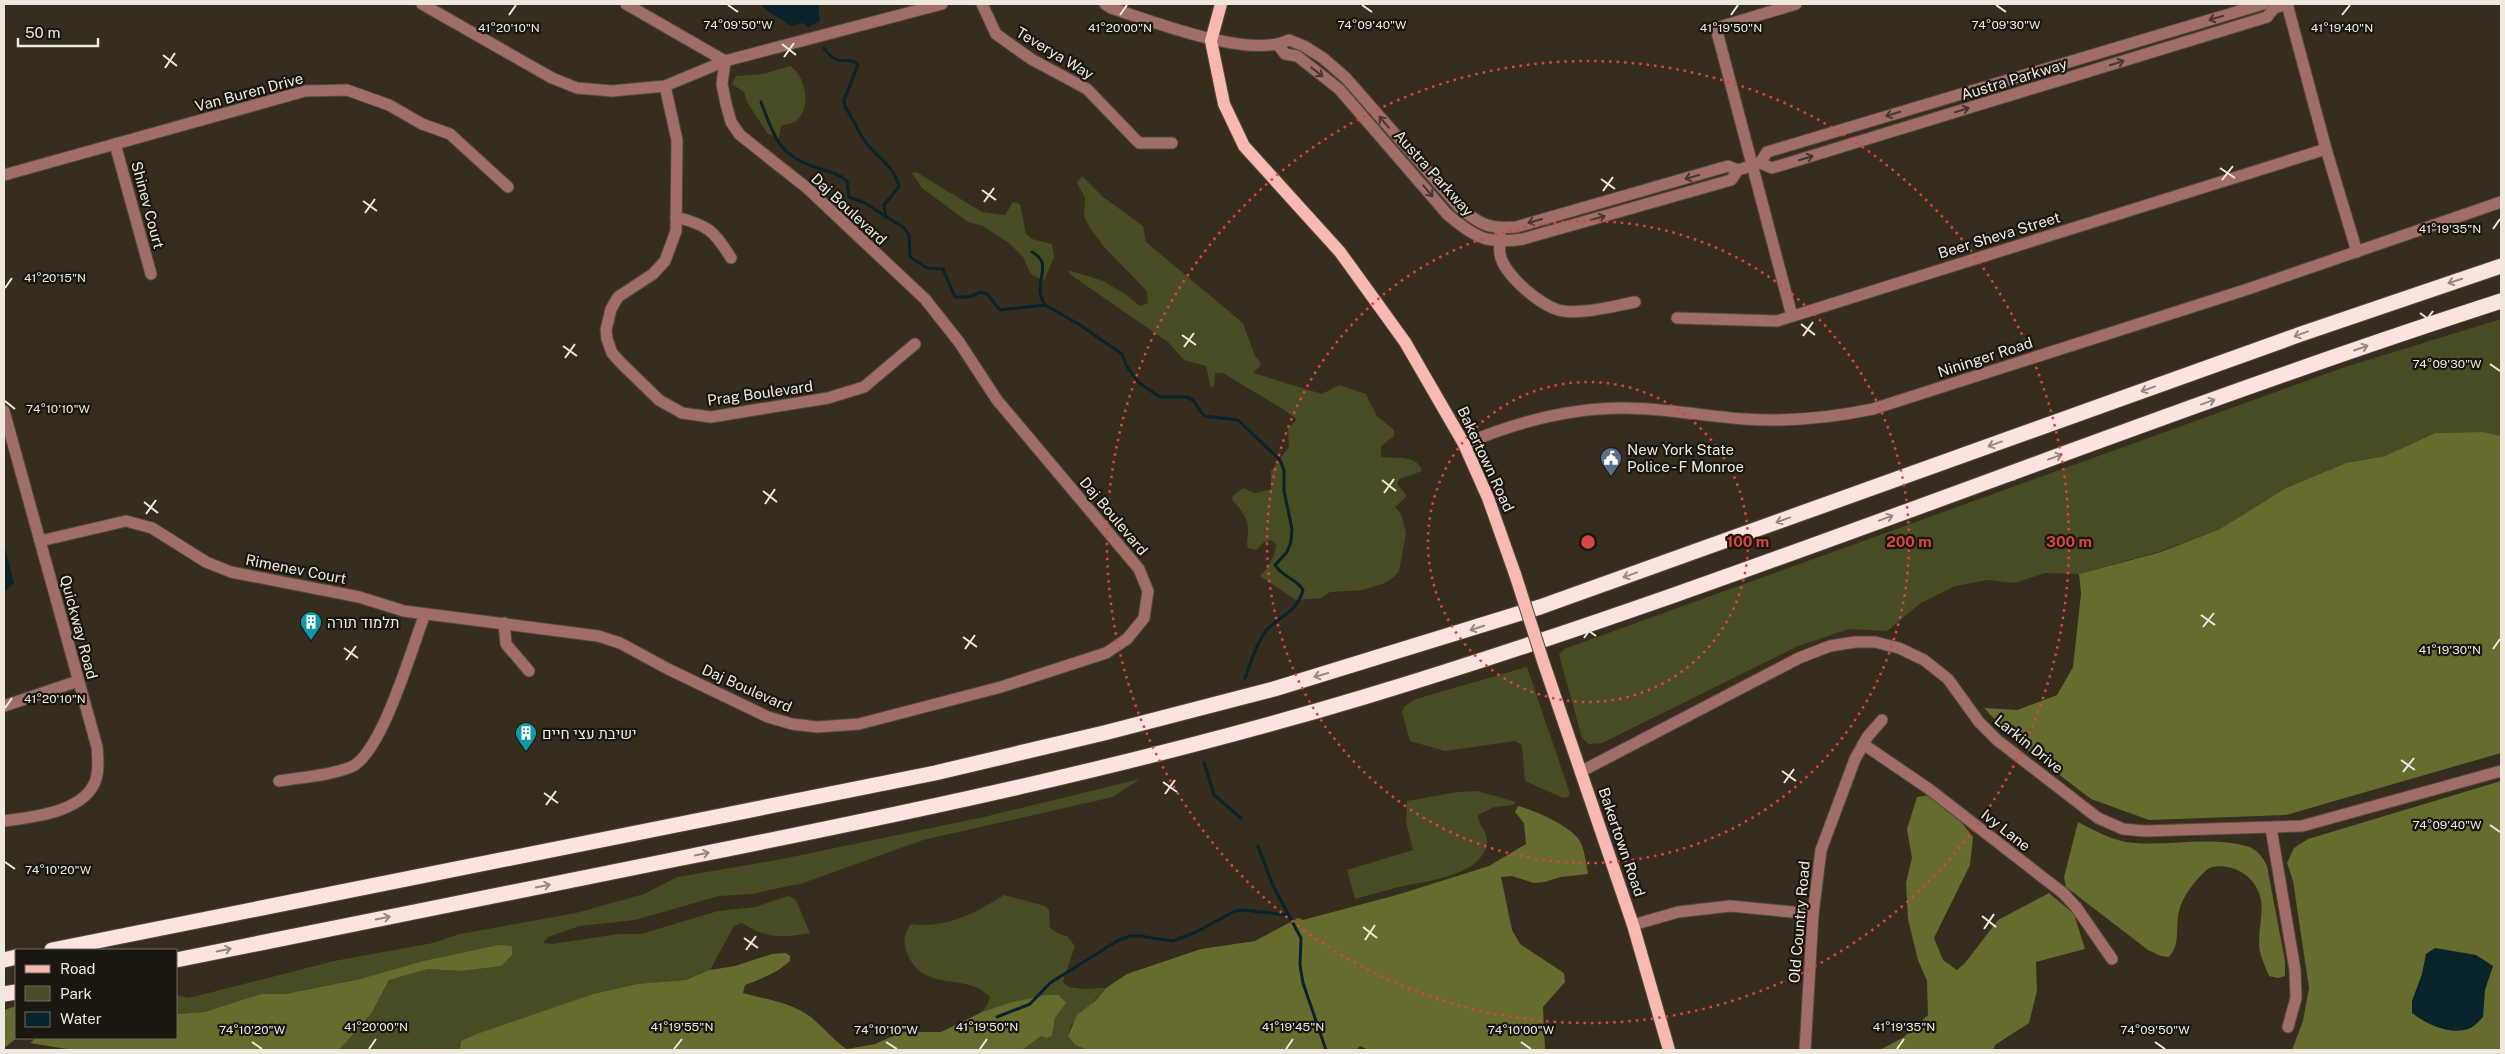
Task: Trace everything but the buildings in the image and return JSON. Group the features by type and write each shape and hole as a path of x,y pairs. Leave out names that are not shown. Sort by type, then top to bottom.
{"highway":[{"path":"57,949 954,769 1114,731 1274,688 1540,607 2301,334 2501,266"},
{"path":"178,960 967,800 1138,759 1309,713 1586,626 2300,369 2501,301"}],"main road":[{"path":"1211,40 1221,4"},
{"name":"Bakertown Road","path":"1211,40 1224,104 1244,146 1313,220 1360,277 1405,342 1464,444 1484,490 1515,574 1633,925 1669,1050"}],"street":[{"path":"422,4 552,78 577,88 612,91 666,86 725,61 942,4"},
{"path":"626,4 725,61"},
{"name":"Teverya Way","path":"982,4 996,34 1031,59 1087,89 1139,143 1172,143"},
{"path":"1105,4 1111,8 1211,40"},
{"path":"1792,316 1756,164 1716,28 1796,4"},
{"path":"2287,4 2326,149 2357,252"},
{"name":"Austra Parkway","path":"1278,45 1285,54 1297,56 1339,89 1447,214 1465,230 1500,243 1523,239 1731,180 1738,170 1756,164 1767,152 2266,5 2287,4"},
{"name":"Austra Parkway","path":"1756,164 1772,168 2267,17 2266,5"},
{"name":"Austra Parkway","path":"1211,40 1278,45 1289,40 1304,46 1323,58 1346,78 1459,206 1476,222 1489,228 1516,227 1728,166 1738,170"},
{"name":"Daj Boulevard","path":"504,623 598,636 620,643 668,669 768,717 792,724 818,727 859,724 1063,669 1106,653 1127,639 1144,618 1148,591 1139,569 997,400 959,342 925,299 807,188 740,135 731,122 726,104 722,84 725,61"},
{"name":"Prag Boulevard","path":"666,86 677,140 676,231 665,261 653,274 618,298 610,309 606,330 612,353 643,386 670,408 696,417 711,417 828,398 864,387 915,344"},
{"name":"Van Buren Drive","path":"4,176 305,91 347,90 378,100 422,124 450,134 508,188"},
{"name":"Shinev Court","path":"116,144 151,274"},
{"name":"Beer Sheva Street","path":"1677,318 1776,321 2326,149"},
{"name":"Nininger Road","path":"1464,444 1530,421 1603,409 1644,409 1769,420 1813,419 1851,414 1916,396 2357,252 2501,202"},
{"path":"676,217 711,230 719,237 731,258"},
{"path":"1500,228 1500,256 1519,284 1540,302 1563,311 1607,308 1635,302"},
{"name":"Quickway Road","path":"4,411 97,748 96,779 89,792 79,801 60,809 4,821"},
{"name":"Rimenev Court","path":"40,541 126,521 137,522 152,528 206,562 231,572 359,597 404,611 504,623"},
{"path":"279,781 337,771 352,766 367,755 379,736 425,614"},
{"path":"504,623 506,644 529,671"},
{"name":"Larkin Drive","path":"1580,772 1799,658 1830,646 1855,642 1875,642 1899,648 1924,660 1948,680 1979,722 1996,740 2098,818 2123,828 2145,832 2302,826 2501,771"},
{"path":"4,706 78,682"},
{"name":"Old Country Road","path":"1805,1050 1813,914 1821,850 1863,744 1882,720"},
{"name":"Ivy Lane","path":"1863,744 1898,766 2063,893 2076,907 2112,960"},
{"path":"2271,828 2295,970 2296,998 2288,1027"},
{"path":"1633,925 1678,912 1730,906 1813,914"}],"green space":[{"path":"790,66 796,71 803,84 805,92 804,108 796,121 781,126 779,138 768,134 747,102 744,92 732,84 736,76 763,74"},
{"path":"916,172 982,212 1005,215 1013,202 1020,204 1026,234 1032,239 1052,244 1054,257 1044,281 1031,274 1023,257 1009,243 983,226 968,222 922,188 912,173"},
{"path":"1082,176 1103,197 1143,226 1146,242 1243,323 1255,356 1260,361 1260,366 1253,373 1322,394 1339,385 1366,394 1377,416 1394,430 1394,436 1381,446 1381,457 1411,460 1416,462 1422,471 1399,479 1397,484 1407,496 1395,507 1401,514 1406,533 1399,571 1394,577 1385,583 1363,590 1330,592 1321,598 1296,600 1260,576 1271,561 1276,544 1271,540 1264,542 1256,550 1248,548 1246,519 1232,500 1233,496 1243,488 1255,493 1271,489 1271,471 1289,447 1288,429 1297,419 1223,373 1215,373 1214,385 1211,388 1206,366 1184,360 1168,342 1071,275 1068,270 1103,281 1125,294 1140,306 1148,303 1147,291 1105,248 1090,228 1084,216 1085,198 1077,183"},
{"path":"2501,319 2501,436 2483,432 2435,433 2385,456 2346,463 2286,488 2220,529 2161,551 2079,574 2045,573 2014,583 1988,580 1955,586 1921,603 1887,631 1849,629 1798,646 1602,743 1589,744 1582,738 1559,655 1564,649 2345,367"},
{"path":"2483,432 2501,436 2501,753 2286,815 2149,820 2091,799 2014,740 1984,708 2017,710 2057,695 2073,667 2081,593 2079,574 2161,552 2220,529 2286,488 2346,463 2385,456 2435,433"},
{"path":"1527,667 1570,794 1568,797 1563,798 1525,781 1522,745 1515,741 1445,751 1410,741 1402,712 1405,706 1416,699"},
{"path":"1140,779 1113,797 923,840 803,883 752,894 719,896 635,920 580,926 548,937 543,943 552,944 619,934 641,934 718,911 755,907 788,896 796,900 810,933 791,936 767,935 742,923 734,926 710,970 700,975 686,980 637,984 593,994 459,1044 459,1050 339,1050 371,1014 389,980 428,969 460,971 498,945 423,961 360,979 285,994 261,994 204,1012 178,1014 178,995 189,998 334,961 433,943 460,934 576,913 644,894 677,877 777,860 984,817"},
{"path":"2501,781 2501,1050 2292,1050 2303,1021 2309,988 2293,881 2287,863 2294,848 2308,839"},
{"path":"1477,791 1516,802 1513,805 1494,807 1478,815 1487,843 1482,855 1473,864 1447,876 1355,899 1347,870 1413,850 1406,822 1407,801 1457,792"},
{"path":"1930,795 1959,819 1973,837 1970,865 1934,938 1943,960 1957,970 1965,963 1998,920 2049,893 2074,914 2085,949 2036,962 2037,991 2029,1023 1995,1045 1993,1050 1880,1050 1904,1037 1928,1015 1927,981 1918,960 1908,919 1906,883 1912,858 1907,829 1917,797"},
{"path":"1518,806 1553,820 1577,837 1584,850 1588,874 1534,883 1512,876 1501,877 1512,930 1520,944 1564,973 1565,982 1543,1007 1545,1050 1369,1050 1360,1046 1356,1050 1088,1050 1075,1045 1068,1036 1077,1015 1095,1001 1106,988 1127,974 1201,949 1255,941 1298,918 1303,920 1400,894 1489,866 1526,844 1524,823 1515,812"},
{"path":"2078,822 2105,836 2120,841 2149,844 2219,842 2246,846 2256,851 2267,866 2285,961 2285,976 2278,978 2269,976 2261,956 2259,943 2261,900 2259,891 2249,877 2242,872 2226,867 2217,866 2209,868 2199,877 2187,893 2179,911 2175,947 2169,957 2161,956 2148,950 2066,887 2064,877"},
{"path":"1004,895 1045,906 1049,910 1050,928 1059,934 1067,936 1075,946 1063,981 1066,985 1082,989 1106,988 1071,1025 1068,1036 1075,1045 1088,1050 1022,1050 1041,1036 1052,1036 1055,1018 1065,1003 1059,995 1046,995 980,1013 987,1006 990,997 981,989 933,978 922,973 913,964 906,950 905,943 906,933 911,924 924,925 948,922 982,908"},
{"path":"498,945 512,946 512,955 501,966 460,971 428,969 389,980 371,1014 339,1050 73,1050 30,1043 35,1039 178,1039 178,1014 204,1012 261,994 285,994 360,979 423,961"},
{"path":"786,953 790,956 790,961 763,978 745,985 743,993 796,1008 812,1018 847,1049 875,1044 902,1032 941,1032 980,1013 1009,1003 1046,995 1059,995 1066,1003 1055,1018 1052,1036 1046,1038 1041,1036 1022,1050 459,1050 461,1041 477,1034 593,994 637,984 686,980 710,970 735,966 772,954"},
{"path":"15,1006 16,1039 4,1048 4,1010"}],"water":[{"path":"760,4 818,4 820,21 808,27 803,23 791,26"},
{"path":"4,544 14,583 4,592"},
{"path":"2435,948 2476,955 2493,966 2485,990 2483,1017 2470,1028 2453,1031 2424,1021 2412,1013 2412,1001 2422,974 2426,954"}],"waterway":[{"path":"824,48 834,58 854,62 858,65 844,100 845,107 864,140 890,169 897,180 899,187 884,205 886,218"},
{"path":"761,102 773,133 784,149 800,161 843,178 847,181 849,197 865,203 904,228 909,235 910,257 927,268 943,269 955,297 969,297 981,292 987,294 1000,310 1045,305 1080,325 1122,354 1126,365 1138,382 1157,395 1161,397 1186,397 1193,400 1204,416 1238,420 1280,460 1284,470 1284,491 1292,529 1291,542 1287,552 1275,565 1303,590 1292,609 1262,636 1245,678"},
{"path":"1032,252 1039,257 1042,263 1040,289 1045,305"},
{"path":"1204,762 1214,795 1241,818"},
{"path":"1258,846 1273,886 1301,938 1300,965 1303,983 1326,1050"},
{"path":"997,1017 1030,1004 1050,983 1117,941 1130,936 1173,941 1196,932 1235,911 1244,910 1288,915"}],"place":[{"name":"New York State Police - F Monroe","path":"1611,477"},
{"name":"תלמוד תורה","path":"311,641"},
{"name":"ישיבת עצי חיים","path":"526,752"}]}
